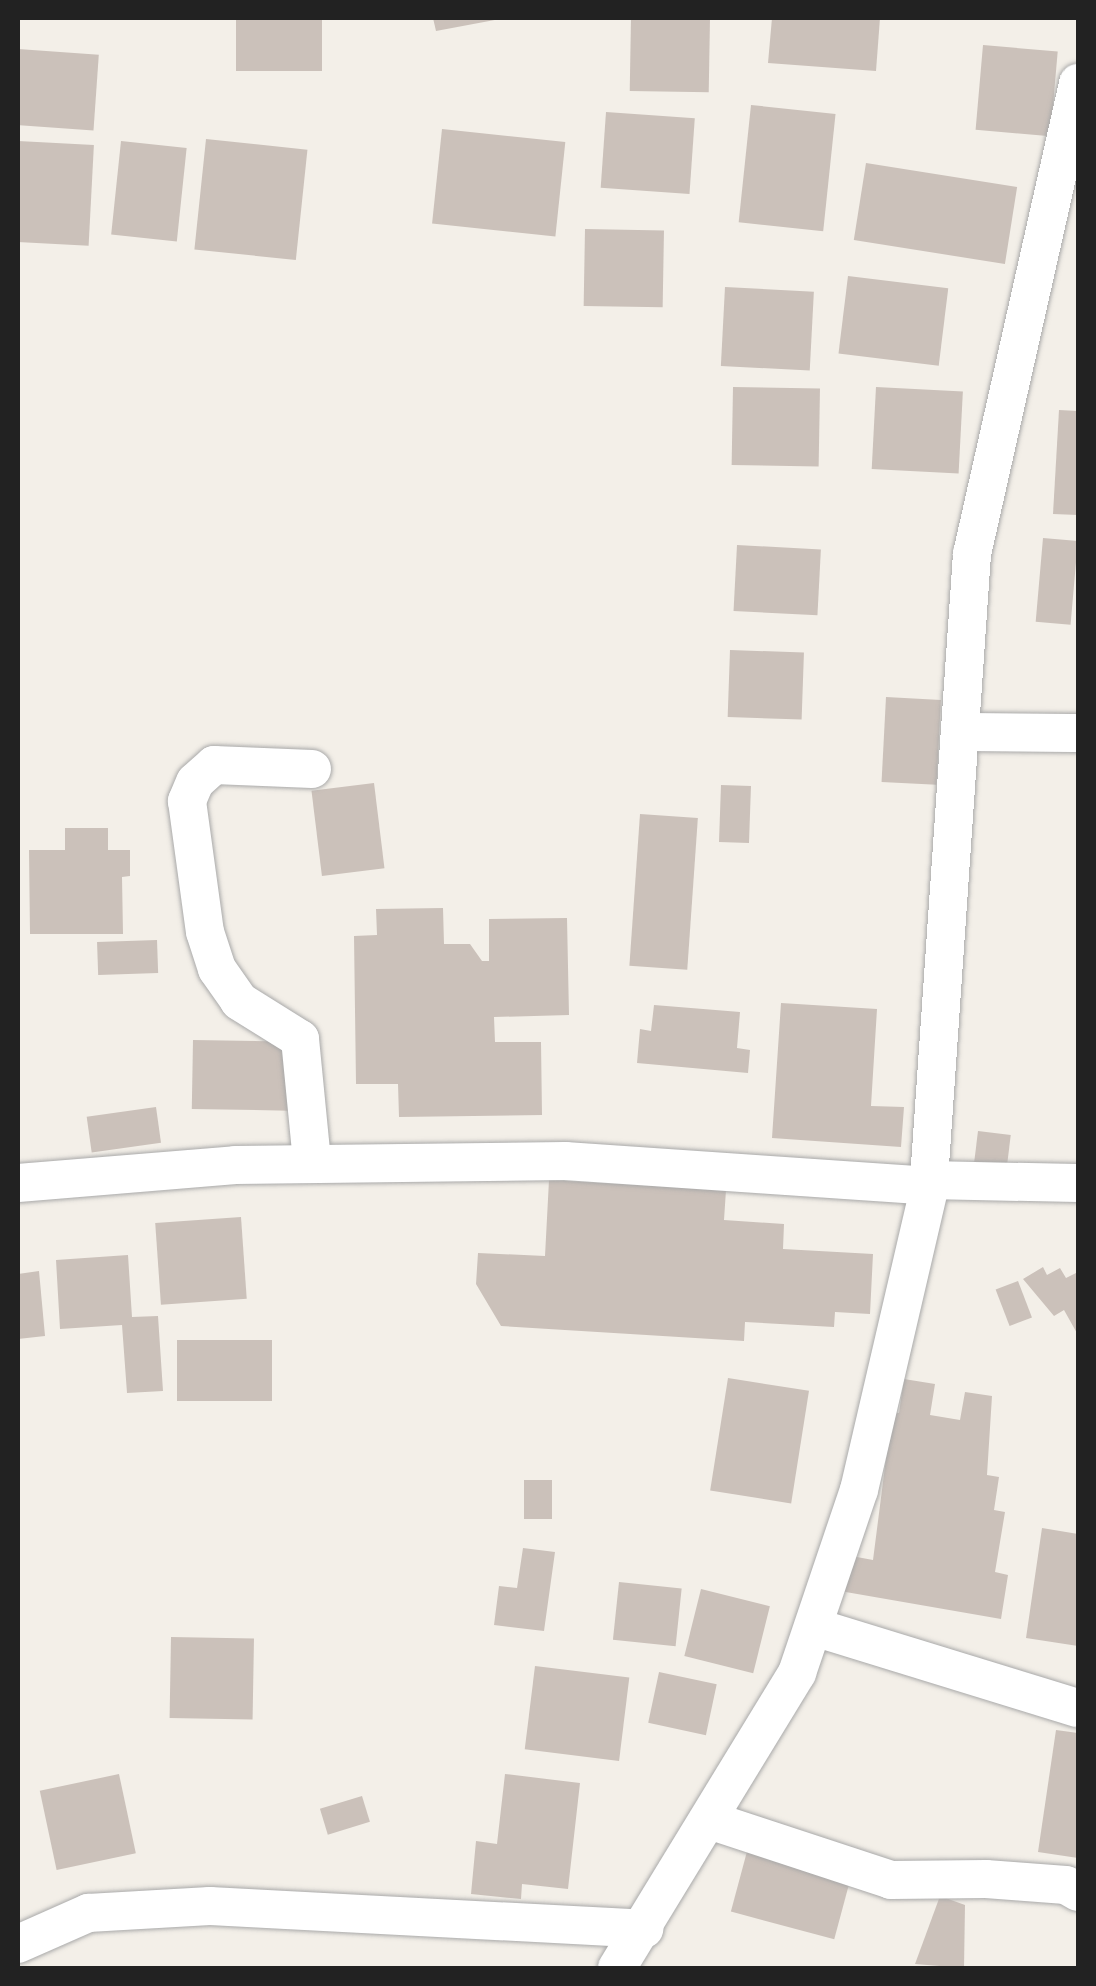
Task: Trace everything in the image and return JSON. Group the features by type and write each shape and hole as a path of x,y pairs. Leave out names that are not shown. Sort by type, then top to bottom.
{"street":[{"path":"617,1968 712,1821 797,1673 859,1490 930,1183 972,554 1078,83"},
{"path":"961,732 1078,733"},
{"path":"312,769 214,764 195,782 187,801 204,932 217,968 239,1002 300,1039 312,1162"},
{"path":"18,1182 312,1162 565,1160 930,1183 1078,1183"},
{"path":"814,1627 1078,1708"},
{"path":"712,1821 891,1880 986,1878 1066,1885 1078,1892"},
{"path":"18,1944 88,1913 210,1906 321,1907 644,1929"}],"building":[{"path":"236,18 322,18 322,71 236,71"},
{"path":"433,18 500,18 500,19 436,31"},
{"path":"631,18 710,19 709,92 630,91"},
{"path":"772,18 880,18 876,71 768,63"},
{"path":"983,45 1058,52 1050,136 976,130"},
{"path":"18,49 99,55 94,130 18,125"},
{"path":"751,105 836,114 823,231 739,222"},
{"path":"606,112 695,118 689,194 601,188"},
{"path":"442,129 565,142 555,236 432,223"},
{"path":"206,139 307,150 296,260 194,249"},
{"path":"18,141 94,145 89,246 18,242"},
{"path":"121,141 187,148 177,241 111,234"},
{"path":"866,163 1017,187 1005,264 854,240"},
{"path":"585,229 664,230 663,307 584,306"},
{"path":"848,276 948,288 939,366 838,353"},
{"path":"725,287 814,292 810,371 721,366"},
{"path":"733,387 820,389 819,467 732,465"},
{"path":"876,387 963,392 959,473 872,469"},
{"path":"1059,410 1078,411 1078,515 1053,514"},
{"path":"1043,538 1078,541 1071,625 1036,622"},
{"path":"737,545 821,549 817,615 734,611"},
{"path":"730,650 804,653 802,720 728,717"},
{"path":"886,697 941,700 936,785 882,782"},
{"path":"374,783 384,868 322,876 311,791"},
{"path":"721,785 751,786 749,843 719,842"},
{"path":"640,814 698,818 687,970 629,966"},
{"path":"65,828 108,828 108,850 130,850 130,876 122,877 123,934 30,934 29,850 65,850"},
{"path":"443,908 444,944 470,944 482,961 489,961 489,919 567,918 569,1015 494,1017 495,1042 541,1042 542,1115 399,1117 398,1084 356,1084 354,936 377,935 376,909"},
{"path":"157,940 158,973 98,975 97,942"},
{"path":"781,1003 877,1009 871,1106 904,1107 901,1147 772,1138"},
{"path":"654,1005 740,1012 737,1048 750,1050 748,1073 637,1063 640,1029 651,1031"},
{"path":"193,1040 291,1042 290,1111 192,1109"},
{"path":"156,1107 161,1143 92,1152 87,1117"},
{"path":"978,1131 1011,1135 1006,1170 974,1166"},
{"path":"549,1180 726,1190 724,1220 784,1224 783,1249 873,1254 870,1314 835,1312 834,1327 745,1322 744,1341 501,1326 476,1284 478,1253 545,1256"},
{"path":"241,1217 247,1299 161,1305 155,1223"},
{"path":"128,1255 132,1317 158,1316 163,1391 127,1393 122,1325 60,1329 56,1260"},
{"path":"1043,1267 1047,1275 1060,1268 1066,1278 1078,1272 1078,1335 1064,1310 1054,1316 1023,1279"},
{"path":"39,1271 45,1336 18,1339 18,1274"},
{"path":"1018,1281 1032,1317 1010,1326 996,1290"},
{"path":"177,1340 272,1340 272,1401 177,1401"},
{"path":"728,1378 809,1391 791,1503 710,1491"},
{"path":"904,1379 935,1384 930,1415 960,1420 965,1392 992,1396 987,1475 999,1477 994,1510 1005,1512 995,1572 1008,1575 1001,1619 840,1591 846,1555 873,1560 892,1412 899,1413"},
{"path":"524,1480 552,1480 552,1519 524,1519"},
{"path":"1042,1528 1078,1534 1078,1646 1026,1638"},
{"path":"523,1548 555,1552 544,1631 494,1625 499,1586 517,1588"},
{"path":"619,1582 682,1589 676,1646 613,1640"},
{"path":"701,1589 770,1606 753,1673 684,1656"},
{"path":"171,1637 254,1638 253,1719 170,1718"},
{"path":"535,1666 629,1678 619,1761 525,1749"},
{"path":"659,1672 717,1684 706,1735 648,1723"},
{"path":"1056,1730 1078,1733 1078,1858 1038,1852"},
{"path":"119,1774 136,1853 57,1870 40,1791"},
{"path":"505,1774 580,1783 568,1889 522,1884 521,1899 471,1894 476,1841 497,1844"},
{"path":"362,1796 370,1822 328,1835 320,1809"},
{"path":"749,1844 852,1872 834,1939 731,1912"},
{"path":"940,1896 965,1905 964,1968 915,1964"}]}
